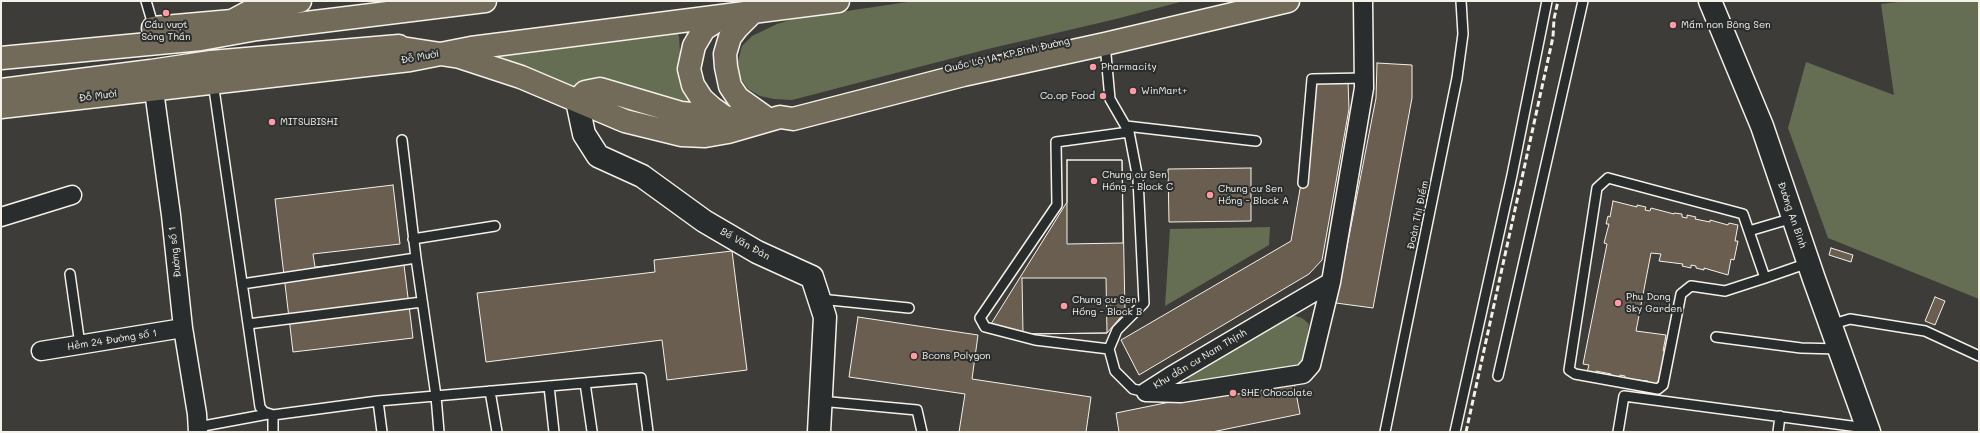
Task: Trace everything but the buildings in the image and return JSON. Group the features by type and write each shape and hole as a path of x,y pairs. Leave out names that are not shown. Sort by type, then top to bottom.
{"highway":[{"path":"201,39 228,22 249,6 300,1"},
{"path":"1,45 154,28 228,22 365,1"},
{"path":"1,58 201,39 257,30 485,1"},
{"name":"Đỗ Mười","path":"1,107 152,80 396,47 745,7 838,1"},
{"name":"Quốc Lộ 1A, KP.Bình Đường","path":"774,119 787,106 1240,1"},
{"path":"577,101 585,92 600,89 681,113 726,118 793,119 963,75 1105,44 1288,1"},
{"path":"726,118 702,99 693,84 689,69 694,46 704,28 745,7"},
{"path":"745,7 737,28 730,37 726,54 726,67 730,86 738,98 774,119"},
{"name":"Đỗ Mười","path":"212,72 410,60 471,48 745,7"},
{"path":"396,47 437,55 460,57 521,77 625,121 682,135 705,136 728,132 774,119"},
{"name":"Đỗ Mười","path":"1,90 152,80"}],"street":[{"name":"Khu dân cư Nam Thịnh","path":"1146,392 1182,393 1303,374 1311,365 1332,282 1364,88 1363,1"},
{"name":"Đường An Bình","path":"1710,1 1762,126 1808,263 1868,430"},
{"name":"Đường số 1","path":"152,80 172,214 183,328 198,430"},
{"name":"Bế Văn Đàn","path":"577,101 584,134 598,156 642,176 704,221 757,252 812,277 825,317 818,432"},
{"path":"1,217 72,195"},
{"name":"Khu dân cư Nam Thịnh","path":"1146,392 1332,282"},
{"name":"Hẻm 24 Đường số 1","path":"41,351 183,328"}],"lane":[{"path":"146,1 154,28"},
{"name":"Đoàn Thị Điểm","path":"1385,432 1457,78 1463,34 1461,1"},
{"path":"1455,432 1512,175 1547,1"},
{"path":"1498,376 1583,1"},
{"path":"1105,44 1110,99 1128,129 1138,179 1144,303 1117,330 1109,349 1115,371 1133,389 1146,392"},
{"path":"212,72 260,407 271,414"},
{"path":"1303,183 1312,79 1364,78"},
{"path":"1109,349 1035,340 985,327 980,318 1057,205 1056,142 1128,129 1256,141"},
{"path":"402,140 413,239 436,396 439,432"},
{"path":"1764,278 1743,214 1608,178 1597,188 1569,370 1575,374 1658,389 1663,385 1681,294 1691,286 1725,291 1764,278 1808,263"},
{"path":"1749,231 1793,218"},
{"path":"413,239 495,226"},
{"path":"242,284 416,258"},
{"path":"70,274 80,345"},
{"path":"820,299 910,308"},
{"path":"248,324 422,302"},
{"path":"1830,325 1850,319 1925,330 1979,356"},
{"path":"1716,337 1801,348 1839,349"},
{"path":"198,430 271,414 378,401 641,378 648,432"},
{"path":"585,383 592,431"},
{"path":"549,386 554,432"},
{"path":"490,391 496,432"},
{"path":"1618,432 1624,396 1780,416 1829,427 1868,430"},
{"path":"378,401 382,432"},
{"path":"820,401 917,410 922,432"},
{"path":"271,414 273,432"},
{"path":"1778,432 1780,416"}],"green space":[{"path":"914,1 1184,1 1116,19 988,49 792,100 774,99 760,96 748,89 739,76 737,65 742,46 752,36 777,24 793,19"},
{"path":"1907,1 1979,1 1979,299 1828,238 1788,128 1806,62 1894,95 1881,4"},
{"path":"677,32 679,36 682,83 687,97 695,111 576,89 499,56 499,52"},
{"path":"1270,227 1269,245 1165,306 1170,229"},
{"path":"1292,315 1302,318 1309,324 1304,361 1291,368 1192,383 1186,377"}],"railway":[{"path":"1466,432 1553,37 1554,19 1558,1"}],"place":[{"name":"Cầu vượt Sóng Thần","path":"166,13"},
{"name":"Mầm non Bông Sen","path":"1673,25"},
{"name":"Pharmacity","path":"1093,67"},
{"name":"WinMart+","path":"1133,91"},
{"name":"Co.op Food","path":"1103,96"},
{"name":"MITSUBISHI","path":"272,122"},
{"name":"Chung cư Sen Hồng - Block C","path":"1094,181"},
{"name":"Chung cư Sen Hồng - Block A","path":"1210,195"},
{"name":"Phu Dong Sky Garden","path":"1618,303"},
{"name":"Chung cư Sen Hồng - Block B","path":"1064,306"},
{"name":"Bcons Polygon","path":"914,356"},
{"name":"SHE Chocolate","path":"1233,393"}]}
